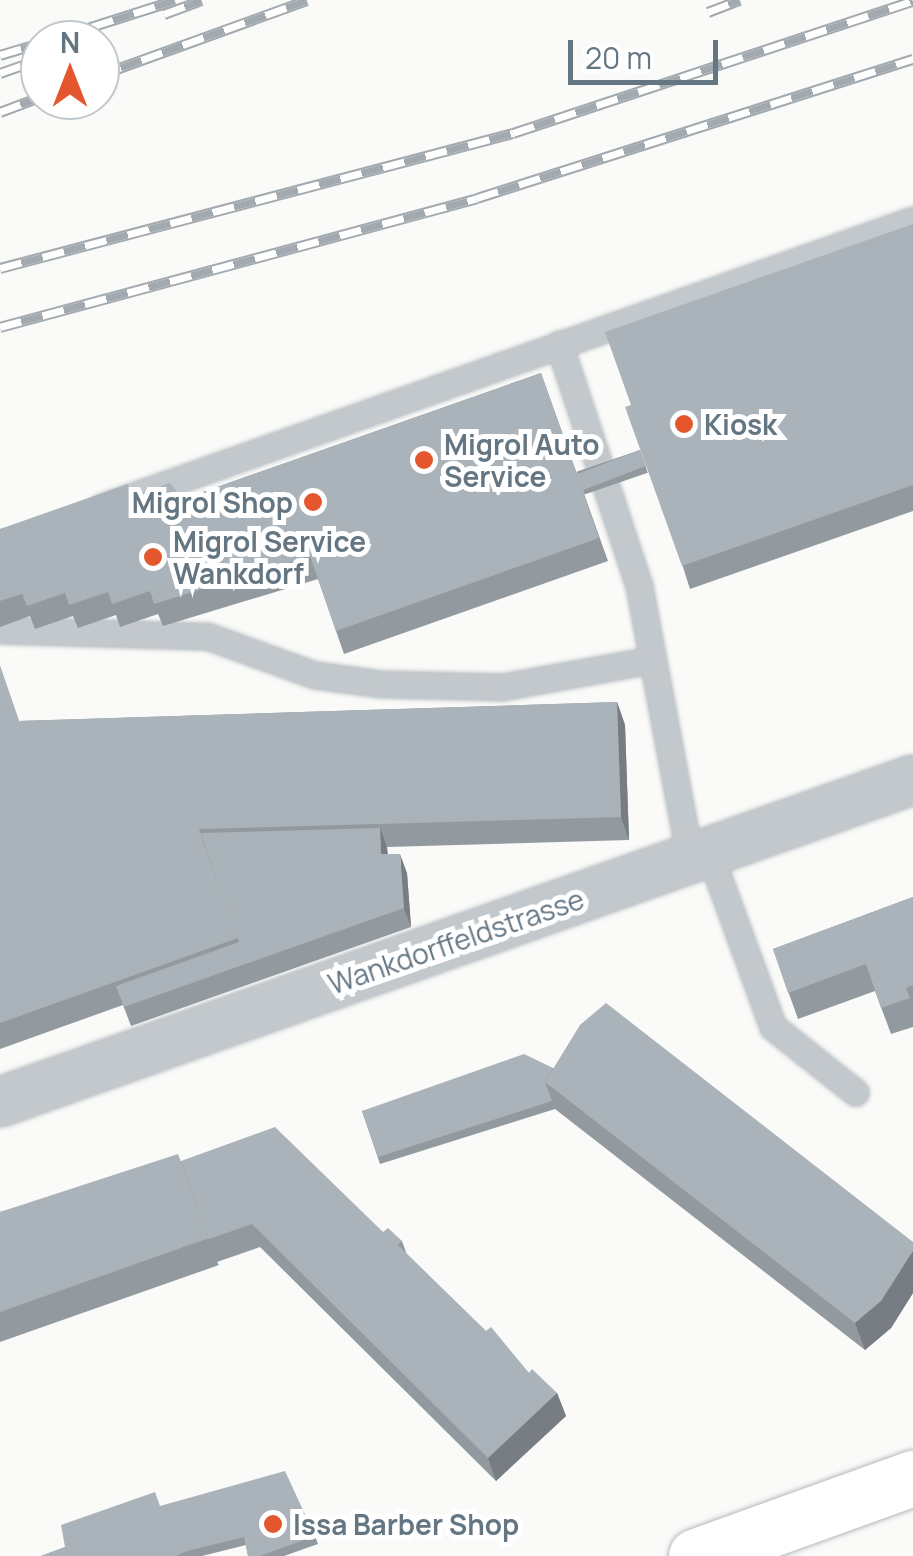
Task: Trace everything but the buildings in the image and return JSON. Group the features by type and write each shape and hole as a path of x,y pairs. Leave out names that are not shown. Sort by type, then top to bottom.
{"main road":[{"path":"696,1556 913,1478"}],"street":[{"name":"Wankdorffeldstrasse","path":"0,1102 913,780"}],"lane":[{"path":"84,513 155,501 559,344 913,220"},
{"path":"559,344 639,586 650,660 699,855 772,1027 854,1092"},
{"path":"198,615 224,639 295,669 382,684 502,687 650,660"},
{"path":"0,630 224,639"}],"railway":[{"path":"112,20 175,0"},
{"path":"164,14 202,0"},
{"path":"120,68 307,0"},
{"path":"708,12 740,0"},
{"path":"0,268 513,133 913,1"},
{"path":"0,55 20,49"},
{"path":"0,327 477,198 913,59"},
{"path":"0,73 20,66"},
{"path":"0,112 20,104"}],"place":[{"name":"Kiosk","path":"684,424"},
{"name":"Migrol Auto Service","path":"424,460"},
{"name":"Migrol Shop","path":"313,502"},
{"name":"Migrol Service Wankdorf","path":"153,557"},
{"name":"Issa Barber Shop","path":"273,1524"}]}
